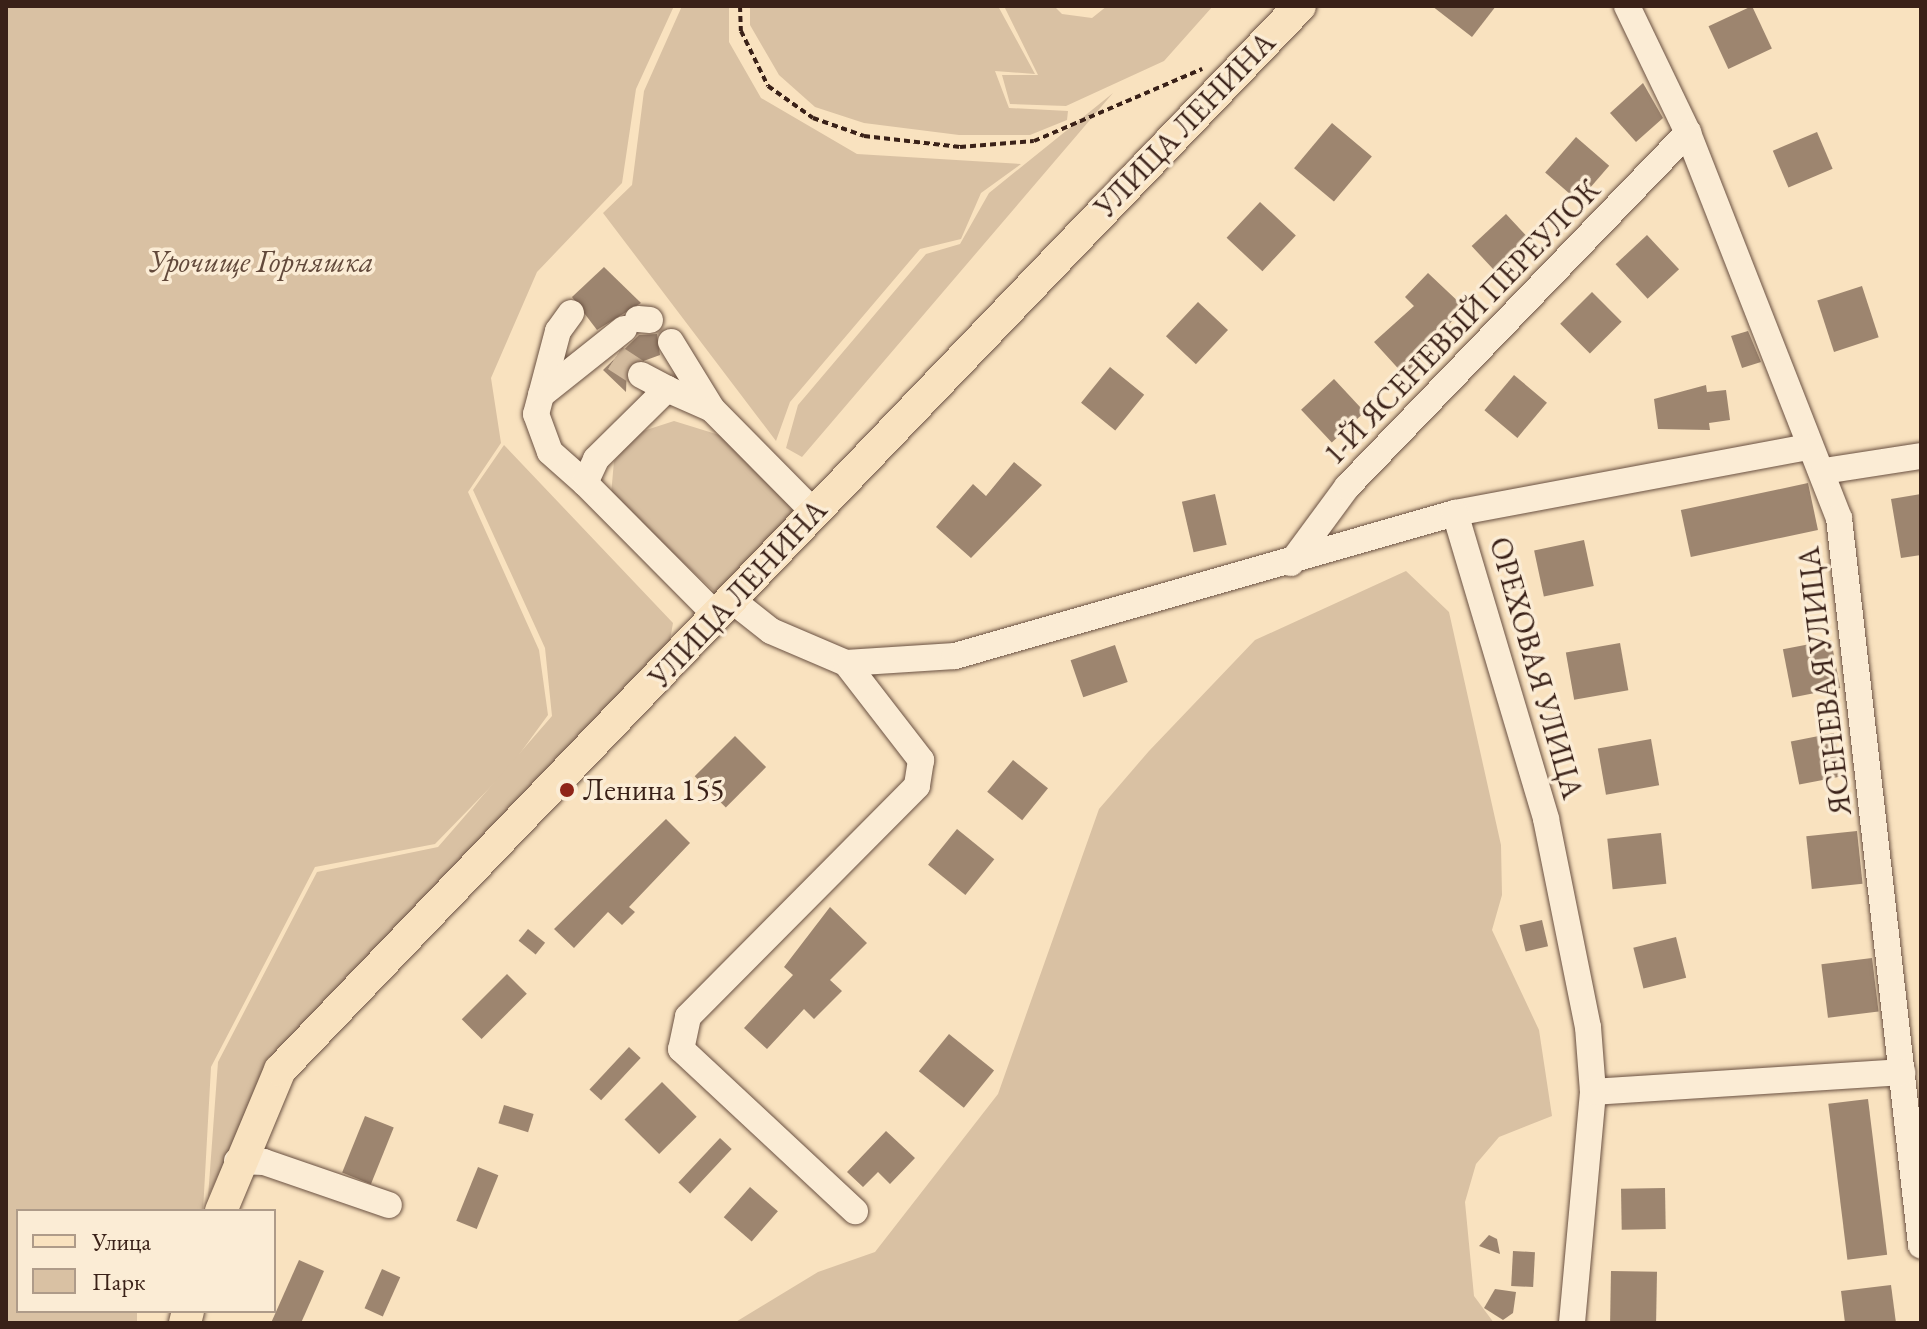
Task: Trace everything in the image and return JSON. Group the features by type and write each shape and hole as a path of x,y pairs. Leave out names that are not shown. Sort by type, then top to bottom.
{"main road":[{"name":"УЛИЦА ЛЕНИНА","path":"222,1209 237,1161 280,1070 1300,6"}],"street":[{"name":"ЯСЕНЕВАЯ УЛИЦА","path":"1627,6 1688,133 1808,447 1824,471 1839,518 1921,1245"},
{"name":"1-Й ЯСЕНЕВЫЙ ПЕРЕУЛОК","path":"1291,563 1347,487 1688,133"},
{"path":"571,313 541,395 539,431 585,483 725,609 846,663 921,760 917,786 688,1017 681,1049 855,1211"},
{"path":"541,395 605,356 637,323"},
{"path":"671,342 712,409 815,513"},
{"path":"641,375 712,409"},
{"path":"585,483 596,459 667,389"},
{"path":"1455,513 1808,447"},
{"path":"1824,471 1921,456"},
{"name":"ОРЕХОВАЯ УЛИЦА","path":"846,663 955,656 1291,563 1455,513 1546,819 1588,1027 1593,1092 1572,1323"},
{"path":"1593,1092 1902,1072"},
{"path":"237,1161 264,1162 389,1205"}],"path":[{"path":"740,6 741,31 768,86 813,118 864,136 960,147 1034,141 1207,67"}],"green space":[{"name":"Урочище Горняшка","path":"6,6 674,6 636,89 622,183 537,272 491,378 501,443 468,492 539,650 548,715 510,767 435,844 315,867 211,1067 203,1209 16,1209 16,1313 137,1313 137,1323 6,1323"},
{"path":"682,6 729,6 729,42 761,98 857,154 1021,164 981,193 961,239 920,249 790,402 776,441 603,213 632,185 644,91"},
{"path":"750,6 998,6 1035,74 995,71 1009,108 1068,111 1067,120 1030,135 959,135 864,123 815,107 779,75 750,25"},
{"path":"1004,6 1054,6 1062,14 1092,18 1107,6 1213,6 1164,61 1066,106 1010,104 1002,75 1038,75"},
{"path":"1113,93 802,457 786,448 798,405 926,254 960,244 989,193"},
{"path":"674,421 729,438 790,500 794,518 732,586 715,592 611,495 614,461 637,433"},
{"path":"504,445 673,623 669,646 266,1073 208,1197 218,1062 317,872 438,847 552,716 545,648 473,490"},
{"path":"1406,571 1449,612 1501,845 1502,895 1492,930 1539,1030 1552,1116 1499,1137 1476,1164 1465,1202 1474,1296 1494,1323 734,1323 818,1272 875,1252 998,1094 1099,809 1149,751 1255,640"}],"building":[{"path":"1432,6 1496,6 1472,37"},
{"path":"1752,6 1772,49 1728,69 1708,26"},
{"path":"1643,83 1663,118 1636,142 1610,113"},
{"path":"1332,123 1372,156 1334,202 1294,168"},
{"path":"1817,132 1833,169 1788,188 1773,151"},
{"path":"1576,137 1609,166 1578,201 1545,172"},
{"path":"1260,202 1296,235 1262,271 1227,238"},
{"path":"1506,214 1532,242 1498,274 1472,246"},
{"path":"1647,235 1679,269 1648,299 1616,264"},
{"path":"604,267 641,303 597,330 572,297"},
{"path":"1428,273 1464,307 1405,376 1374,342 1414,306 1405,297"},
{"path":"1862,286 1879,337 1834,352 1817,301"},
{"path":"1592,292 1622,322 1590,354 1560,324"},
{"path":"1198,302 1228,330 1196,364 1166,336"},
{"path":"1748,331 1761,362 1742,368 1731,336"},
{"path":"657,334 660,355 627,367 626,392 603,370 639,335"},
{"path":"1110,367 1144,395 1115,430 1081,403"},
{"path":"1514,375 1547,403 1517,438 1484,410"},
{"path":"1334,379 1365,412 1332,443 1301,410"},
{"path":"1706,385 1707,392 1726,390 1730,420 1709,423 1710,430 1658,429 1654,399"},
{"path":"1014,462 1042,485 971,558 936,527 973,484 986,496"},
{"path":"1808,483 1818,530 1691,557 1681,510"},
{"path":"1215,494 1227,545 1194,552 1182,502"},
{"path":"1921,494 1921,555 1901,558 1891,499"},
{"path":"1584,540 1594,586 1544,597 1534,551"},
{"path":"1831,640 1840,688 1792,697 1783,649"},
{"path":"1620,643 1628,690 1574,700 1566,653"},
{"path":"1115,645 1128,682 1083,697 1071,660"},
{"path":"1834,733 1842,776 1799,785 1791,741"},
{"path":"735,736 766,767 726,807 695,776"},
{"path":"1651,739 1659,785 1606,795 1598,748"},
{"path":"1013,760 1048,788 1022,820 987,792"},
{"path":"666,819 690,843 629,907 635,912 622,925 608,912 574,948 554,929"},
{"path":"957,829 994,859 965,895 928,865"},
{"path":"1857,831 1863,884 1812,889 1806,836"},
{"path":"1661,833 1666,884 1613,889 1607,839"},
{"path":"830,907 867,943 830,980 842,991 814,1019 804,1009 767,1049 744,1028 793,975 784,967"},
{"path":"1542,920 1548,946 1526,951 1520,925"},
{"path":"528,929 545,943 536,955 519,941"},
{"path":"1676,937 1686,978 1643,988 1633,948"},
{"path":"1872,958 1879,1012 1828,1018 1821,964"},
{"path":"507,974 527,994 482,1039 462,1019"},
{"path":"949,1034 994,1071 964,1108 919,1071"},
{"path":"629,1047 641,1058 601,1100 589,1089"},
{"path":"662,1082 697,1117 659,1154 625,1119"},
{"path":"1868,1099 1887,1255 1847,1260 1828,1104"},
{"path":"504,1105 534,1114 528,1132 498,1123"},
{"path":"365,1116 394,1128 371,1184 342,1173"},
{"path":"886,1131 915,1158 890,1184 878,1172 863,1187 847,1172"},
{"path":"720,1138 732,1149 690,1194 678,1183"},
{"path":"478,1167 498,1175 477,1229 456,1221"},
{"path":"750,1187 778,1211 752,1241 724,1217"},
{"path":"1665,1188 1666,1229 1622,1230 1621,1189"},
{"path":"1489,1235 1497,1239 1500,1254 1479,1246"},
{"path":"1513,1251 1535,1252 1533,1287 1511,1286"},
{"path":"299,1260 324,1271 301,1323 271,1323"},
{"path":"382,1269 400,1277 383,1316 365,1308"},
{"path":"1611,1271 1657,1272 1656,1323 1610,1323"},
{"path":"1891,1285 1896,1323 1845,1323 1841,1291"},
{"path":"1495,1289 1516,1292 1513,1313 1503,1320 1484,1308"}],"tunnel":[{"path":"615,358 641,375"}],"place":[{"name":"Ленина 155","path":"567,790"}]}
